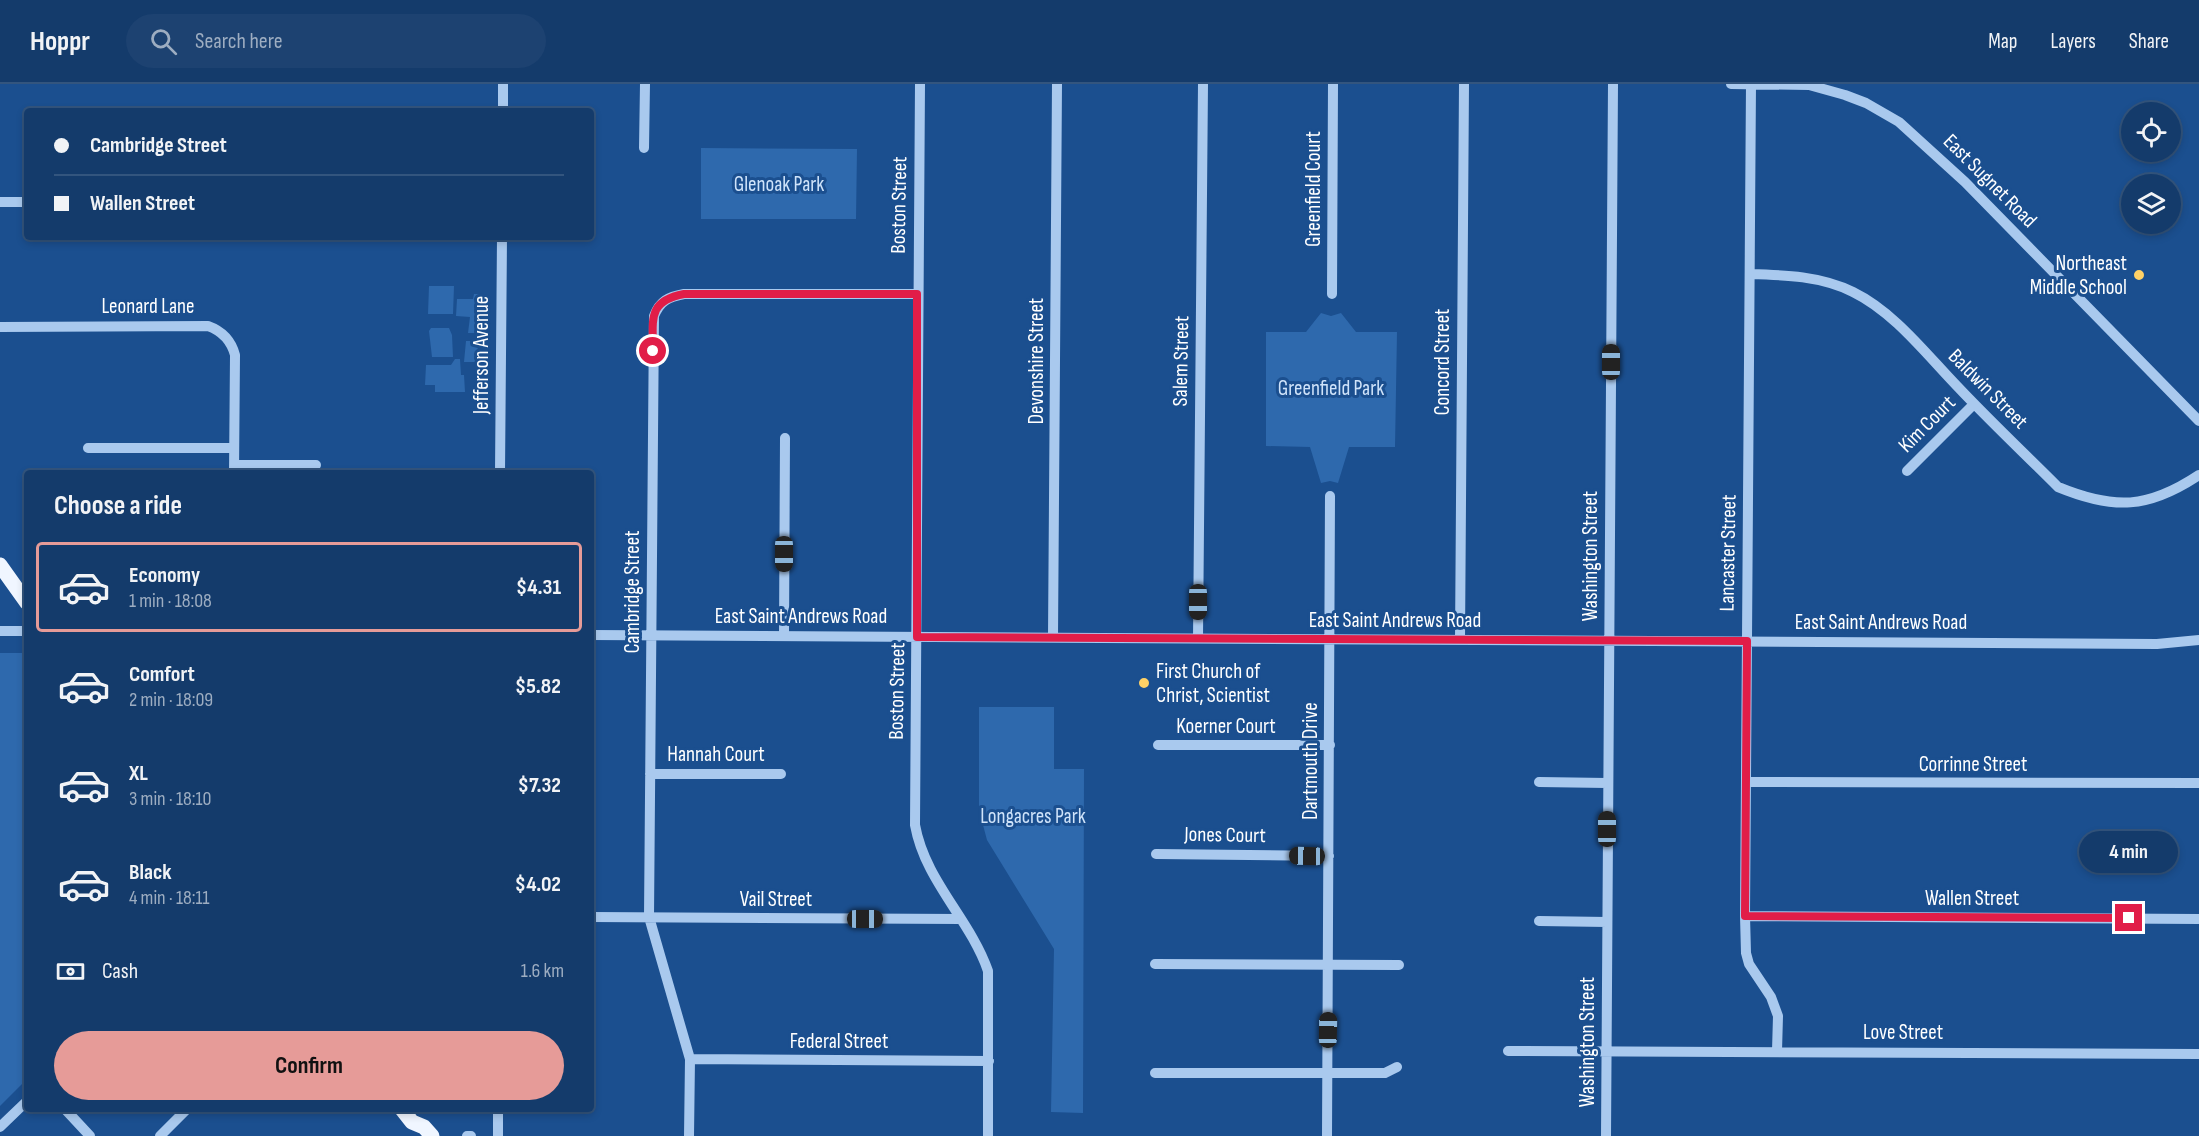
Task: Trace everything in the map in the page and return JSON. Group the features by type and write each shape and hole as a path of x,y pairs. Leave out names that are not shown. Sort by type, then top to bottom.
{"main road":[{"path":"0,565 24,599"},
{"path":"403,1112 412,1129 424,1127 432,1136"}],"street":[{"path":"503,84 503,108"},
{"path":"644,148 645,84"},
{"name":"Boston Street","path":"920,84 915,825 924,858 982,953 988,971 988,1136"},
{"name":"Devonshire Street","path":"1053,638 1057,84"},
{"name":"Salem Street","path":"1198,638 1203,84"},
{"name":"Greenfield Court","path":"1332,294 1333,84"},
{"name":"Concord Street","path":"1460,640 1464,84"},
{"name":"Washington Street","path":"1606,1136 1613,84"},
{"name":"East Sugnet Road","path":"1731,84 1809,85 1866,103 1899,122 1965,182 2199,421"},
{"name":"Lancaster Street","path":"1751,84 1745,916 1746,953 1749,964 1771,997 1778,1016 1777,1050"},
{"path":"0,202 24,202"},
{"name":"Jefferson Avenue","path":"500,470 502,240"},
{"name":"Baldwin Street","path":"1750,274 1809,278 1832,283 1874,304 2058,486 2085,498 2112,503 2147,500 2176,490 2199,475"},
{"name":"Cambridge Street","path":"689,1136 690,1059 649,917 654,316 658,306 669,297 684,294 917,294"},
{"name":"Leonard Lane","path":"0,327 208,326 219,330 232,346 235,355 234,469"},
{"name":"Kim Court","path":"1907,471 1974,404"},
{"path":"784,635 785,438"},
{"path":"88,448 234,448"},
{"path":"234,469 316,465"},
{"name":"Dartmouth Drive","path":"1327,1136 1330,496"},
{"path":"0,631 24,632"},
{"name":"East Saint Andrews Road","path":"594,635 2157,644 2199,640"},
{"name":"Koerner Court","path":"1158,745 1329,745"},
{"name":"Hannah Court","path":"650,774 781,774"},
{"path":"1539,782 1607,783"},
{"name":"Corrinne Street","path":"1746,782 2199,783"},
{"name":"Jones Court","path":"1156,854 1329,856"},
{"name":"Wallen Street","path":"1745,916 2199,919"},
{"name":"Vail Street","path":"594,917 961,919"},
{"path":"1539,921 1607,922"},
{"path":"1155,964 1399,965"},
{"name":"Love Street","path":"1508,1050 2199,1054"},
{"name":"Federal Street","path":"690,1059 989,1061"},
{"path":"1155,1073 1385,1073 1397,1067"},
{"path":"0,1127 24,1104"},
{"path":"68,1112 90,1136"},
{"path":"160,1136 184,1112"},
{"path":"498,1112 498,1136"}],"green space":[{"name":"Glenoak Park","path":"701,148 857,149 856,219 701,219"},
{"path":"429,286 454,286 453,314 428,314"},
{"path":"474,294 481,294 481,333 468,333 470,317 456,316 457,299 473,299"},
{"name":"Greenfield Park","path":"1321,313 1331,316 1341,313 1356,332 1397,332 1395,447 1349,447 1338,483 1330,481 1321,483 1310,447 1266,446 1266,332 1306,332"},
{"path":"431,328 449,328 452,335 453,357 432,357 429,331"},
{"path":"466,341 477,341 479,362 464,362"},
{"path":"455,359 460,359 465,392 435,392 435,385 425,385 426,365 451,365"},
{"path":"0,653 24,653 24,1082 0,1106"},
{"name":"Longacres Park","path":"979,707 1054,707 1054,769 1084,769 1083,1113 1051,1112 1054,949 987,840 979,810"}],"place":[{"name":"Northeast Middle School","path":"2139,275"},
{"name":"First Church of Christ, Scientist","path":"1144,683"}],"route":[{"path":"653,351 654,316 658,306 669,297 684,294 917,294 917,637 1747,641 1745,916 2129,918"}]}
